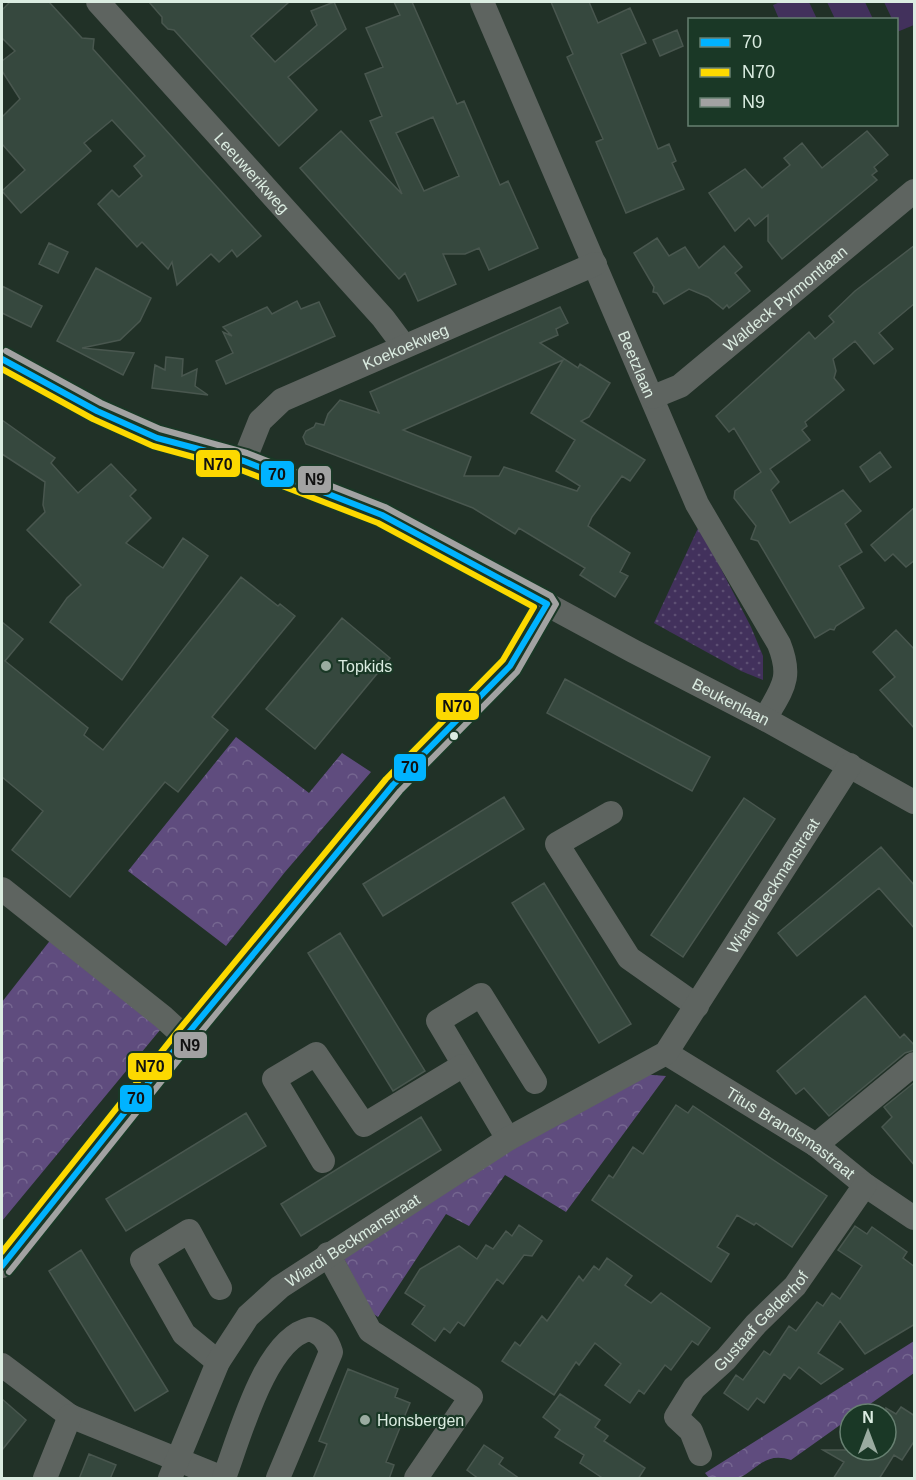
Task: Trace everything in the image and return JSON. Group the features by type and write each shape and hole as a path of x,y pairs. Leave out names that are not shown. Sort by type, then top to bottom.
{"street":[{"name":"Leeuwerikweg","path":"98,2 383,318 404,346"},
{"name":"Beetzlaan","path":"482,2 697,504 779,644 786,662 786,682 765,719"},
{"name":"Waldeck Pyrmontlaan","path":"653,397 680,386 915,191"},
{"name":"Koekoekweg","path":"244,461 260,422 282,400 595,264"},
{"name":"Beukenlaan","path":"2,359 97,411 157,438 244,461 382,515 765,719 915,802"},
{"path":"2,1266 184,1037 393,785 510,666 547,603"},
{"name":"Wiardi Beckmanstraat","path":"174,1469 218,1362 248,1316 280,1287 508,1139 666,1053 850,765"},
{"path":"611,813 557,844 629,958 697,1006"},
{"path":"2,889 163,1017 184,1037"},
{"path":"508,1139 462,1066 438,1021 481,995 535,1083"},
{"name":"Titus Brandsmastraat","path":"666,1053 816,1145 866,1185 915,1218"},
{"path":"323,1161 274,1079 316,1054 364,1125 462,1066"},
{"path":"816,1145 915,1064"},
{"name":"Gustaaf Gelderhof","path":"700,1454 691,1431 676,1418 694,1388 726,1359 756,1324 795,1286 866,1185"},
{"path":"218,1362 184,1334 142,1260 189,1232 220,1288"},
{"path":"328,1254 370,1331 471,1397 416,1478"},
{"path":"2,1365 70,1416 174,1469 223,1479 267,1367 290,1338 310,1329 320,1332 331,1352 278,1479"},
{"path":"45,1479 70,1416"}],"shaded area":[{"path":"780,2 809,2 817,18 779,18 773,5"},
{"path":"827,2 865,2 873,18 835,18"},
{"path":"884,2 914,2 914,25 898,32 898,18 892,18"},
{"path":"699,526 751,627 763,656 763,680 741,671 654,623"}],"green space":[{"path":"236,737 309,793 342,753 371,772 285,872 226,946 128,871"},
{"path":"52,938 165,1024 2,1221 2,1002"},
{"path":"640,1074 666,1076 566,1212 505,1175 469,1226 446,1214 378,1317 372,1313 340,1251"},
{"path":"914,1341 914,1373 873,1402 838,1402 838,1427 791,1460 774,1458 768,1460 736,1479 709,1478 705,1473"}],"building":[{"path":"10,2 49,2 82,38 94,39 93,49 261,236 237,257 232,250 219,262 211,254 177,285 172,262 168,269 142,242 137,247 98,204 112,190 119,197 142,176 134,166 145,156 112,120 84,143 91,151 21,213 2,191 25,170 2,144 2,117 20,99 2,71 2,61 15,51 2,38 2,10"},
{"path":"149,2 289,2 251,36 275,62 317,25 311,11 334,2 346,29 288,77 317,110 279,146 174,30 168,29 162,23 162,17"},
{"path":"394,2 412,2 457,104 464,101 500,185 508,181 538,248 489,270 479,248 465,254 443,254 456,284 418,301 405,273 399,279 300,168 341,131 402,194 370,121 382,116 365,74 383,67 366,28 400,15","holes":["433,117 459,176 424,191 396,133"]},
{"path":"551,2 589,2 598,23 630,8 646,43 621,54 658,149 669,144 676,161 672,163 684,189 626,213 596,142 603,139 567,57 573,54"},
{"path":"677,30 683,46 660,56 653,40"},
{"path":"867,131 888,155 874,167 877,171 872,175 877,180 782,259 768,241 768,215 755,226 749,218 735,231 709,193 745,169 762,188 790,165 784,158 802,143 822,168"},
{"path":"657,238 669,256 685,247 699,268 724,246 742,267 735,273 750,291 729,308 727,305 723,309 708,297 689,289 664,304 657,293 653,292 654,287 634,253"},
{"path":"49,243 68,252 58,273 39,264"},
{"path":"915,245 915,303 879,333 893,349 874,364 855,341 833,359 836,371 834,378 844,390 805,422 807,426 802,430 810,440 770,469 779,482 771,490 790,523 843,490 861,511 845,524 862,552 839,566 864,608 836,626 834,630 830,629 815,638 758,541 751,539 756,526 734,498 735,491 761,472 734,428 729,432 716,416 809,332 815,339 834,322 829,316 855,291"},
{"path":"96,268 151,298 140,321 120,340 82,348 134,353 123,375 57,341"},
{"path":"2,286 42,306 31,327 2,313"},
{"path":"297,301 301,309 319,302 335,336 226,384 216,361 233,353 223,332 232,336 223,327 267,307 272,314"},
{"path":"560,307 568,323 556,329 558,335 540,343 578,368 580,364 610,383 589,417 581,421 645,460 630,481 622,476 588,526 630,553 620,572 628,576 615,597 580,575 585,568 519,528 515,534 473,508 306,444 303,437 306,431 314,427 316,423 324,425 328,414 340,400 379,413 370,392","holes":["563,360 531,413 575,440 556,471 580,486 577,491 504,467 499,476 464,476 471,457 403,430"]},
{"path":"166,357 183,359 182,376 197,369 195,386 208,395 152,388 155,365 165,370"},
{"path":"2,420 55,458 51,463 78,493 111,464 136,490 130,496 151,518 126,543 163,568 183,538 208,556 122,680 50,622 67,598 81,585 27,530 45,512 43,505 45,482 2,454"},
{"path":"880,452 891,467 870,482 860,467"},
{"path":"915,507 915,560 906,567 893,554 885,561 871,545"},
{"path":"241,577 278,606 280,604 295,616 212,717 228,730 178,792 165,782 70,897 12,850 43,811 2,777 2,622 23,639 5,661 88,728 84,735 103,750"},
{"path":"342,618 390,658 315,749 266,709"},
{"path":"896,630 915,650 915,729 880,690 895,677 873,652"},
{"path":"565,679 710,757 692,791 547,713"},
{"path":"504,797 524,829 383,916 363,884"},
{"path":"744,798 775,819 683,957 651,935"},
{"path":"881,847 915,886 915,929 879,888 797,956 778,933"},
{"path":"544,883 631,1024 599,1043 512,903"},
{"path":"340,933 425,1071 393,1091 308,953"},
{"path":"865,996 900,1038 904,1034 915,1046 915,1050 905,1053 829,1116 804,1088 796,1094 777,1071"},
{"path":"915,1082 915,1166 882,1127 892,1117 884,1107"},
{"path":"676,1105 688,1113 693,1106 827,1196 792,1247 756,1223 754,1225 737,1215 717,1247 729,1254 711,1282 592,1200 609,1175 613,1178 633,1147 643,1154"},
{"path":"246,1113 266,1146 126,1231 106,1199"},
{"path":"421,1117 441,1150 301,1236 281,1204"},
{"path":"519,1225 542,1241 532,1256 524,1255 503,1284 497,1279 464,1326 458,1322 450,1333 444,1328 435,1341 412,1324 425,1306 405,1293 420,1269 459,1246 477,1259 486,1245 493,1249 506,1231 512,1236"},
{"path":"855,1226 867,1234 872,1227 907,1252 903,1258 915,1267 915,1324 865,1354 840,1321 818,1353 843,1369 821,1384 799,1367 790,1379 784,1374 764,1403 757,1398 748,1410 724,1393 736,1375 743,1380 764,1351 770,1355 789,1326 796,1331 817,1302 823,1306 832,1293 840,1299 862,1266 838,1250"},
{"path":"81,1250 168,1391 135,1411 49,1271"},
{"path":"607,1258 632,1276 625,1285 651,1303 661,1293 710,1328 698,1345 692,1341 671,1370 665,1365 644,1394 639,1390 630,1403 605,1385 621,1364 595,1343 579,1365 576,1362 554,1395 502,1361 515,1342 520,1346 542,1316 547,1321 579,1276 583,1281 594,1266 599,1270"},
{"name":"Honsbergen","path":"348,1369 398,1389 395,1397 410,1403 386,1462 394,1465 389,1479 313,1479 327,1444 319,1441"},
{"path":"560,1394 600,1420 595,1427 608,1436 604,1441 645,1468 638,1479 604,1479 580,1463 584,1455 555,1437 560,1430 543,1417"},
{"path":"2,1399 26,1420 2,1450"},
{"path":"901,1407 915,1416 915,1440 902,1460 898,1458 898,1411"},
{"path":"484,1445 503,1458 499,1464 520,1479 479,1479 467,1470"},
{"path":"823,1450 838,1450 838,1459"},
{"path":"89,1454 116,1465 110,1479 79,1479"},
{"path":"844,1462 890,1462 879,1479 833,1479"}],"transit line":[{"name":"N9","path":"6,351 101,403 160,429 247,453 385,507 551,596 556,604 517,672 400,791 192,1043 9,1272"},
{"name":"70","path":"2,359 97,411 157,438 244,461 382,515 547,604"},
{"name":"N70","path":"2,369 93,419 153,446 241,470 378,523 534,607 503,660 386,779 178,1031 2,1252"},
{"name":"70","path":"2,1266 185,1037 393,785 510,666 547,604"}],"place":[{"name":"Topkids","path":"326,666"},
{"name":"Honsbergen","path":"365,1420"}]}
